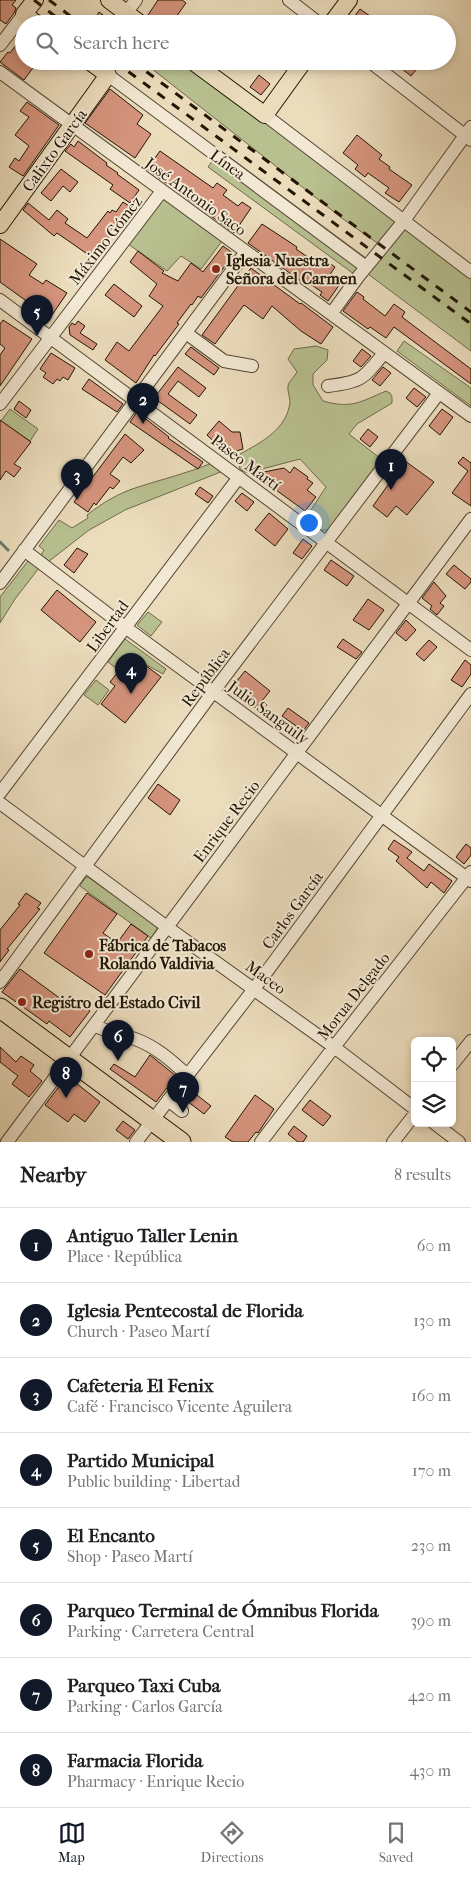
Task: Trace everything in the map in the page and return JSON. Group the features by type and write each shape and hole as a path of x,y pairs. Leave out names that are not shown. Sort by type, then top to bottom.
{"highway":[{"path":"0,1008 182,1142"}],"main road":[{"path":"32,15 35,0"},
{"path":"109,0 131,7"},
{"path":"338,15 349,0"},
{"name":"Línea","path":"101,70 108,75"},
{"path":"204,70 265,115 298,70"},
{"name":"Calixto García","path":"0,225 108,75"}],"street":[{"path":"289,0 308,15"},
{"path":"0,45 15,32"},
{"path":"331,314 366,267 404,222 469,134 381,70"},
{"name":"José Antonio Saco","path":"0,72 245,253 471,416"},
{"name":"Línea","path":"108,75 366,267"},
{"path":"265,115 471,272"},
{"name":"Máximo Gómez","path":"0,404 162,191"},
{"path":"0,583 245,253"},
{"name":"Paseo Martí","path":"0,300 471,650"},
{"path":"186,333 224,361 252,366"},
{"path":"328,386 353,383 362,379 384,353"},
{"name":"República","path":"0,982 213,692 439,393"},
{"name":"Libertad","path":"0,793 239,477"},
{"name":"Enrique Recio","path":"7,1142 471,519"},
{"name":"Julio Sanguily","path":"24,550 213,692 381,815 470,877"},
{"name":"Carlos García","path":"136,1142 254,989 471,694"},
{"name":"Maceo","path":"0,803 167,928 334,1047 411,1106"},
{"name":"Morua Delgado","path":"261,1142 334,1047 470,877"},
{"path":"94,1025 105,1032 136,1040 156,1050 187,1075"},
{"path":"456,1061 471,1041"},
{"path":"168,1100 182,1111"},
{"path":"393,1142 411,1119"},
{"path":"439,1127 458,1142"}],"green space":[{"path":"153,70 204,70 471,271 471,351 364,271 358,277 208,167 220,150 370,261 383,247 343,219"},
{"path":"162,191 225,237 201,269 181,256 167,271 125,242"},
{"path":"404,341 471,388 471,406 397,351"},
{"path":"316,346 328,350 327,360 313,374 313,385 323,401 341,404 356,403 386,391 392,397 392,403 357,424 349,434 381,459 329,529 326,530 316,528 305,519 326,487 300,459 247,473 240,469 239,464 240,454 272,434 284,420 290,402 288,386 297,372 288,359 294,349"},
{"path":"10,409 38,429 30,441 1,421"},
{"path":"212,463 223,471 125,510 89,530 48,562 41,555 44,550 39,546 59,520 72,528 88,518 87,515 99,506 124,492"},
{"path":"28,561 32,561 39,568 15,599 0,623 0,597"},
{"path":"148,612 162,622 151,636 137,625"},
{"path":"125,639 166,669 163,674 134,658 122,673 108,662"},
{"path":"96,680 109,690 98,705 84,695"},
{"path":"88,877 156,926 157,929 151,938 80,886 85,878"}],"building":[{"path":"0,0 16,0 12,5 16,8 14,13 6,24 0,20"},
{"path":"158,0 182,0 186,3 177,15 148,15"},
{"path":"360,9 369,15 356,15"},
{"path":"15,47 15,70 31,70 24,80 0,62 8,52 10,53"},
{"path":"403,70 416,70 411,76"},
{"path":"259,75 270,84 261,95 250,87"},
{"path":"110,89 143,115 137,124 151,134 135,158 85,123"},
{"path":"27,102 59,125 23,176 9,167 15,158 19,161 29,146 15,135 29,117 20,111"},
{"path":"357,135 382,155 379,159 390,167 389,169 412,185 399,202 385,193 389,188 368,173 365,177 355,169 358,165 343,153"},
{"path":"78,141 139,190 130,203 110,189 113,185 65,151 71,144 74,147"},
{"path":"160,151 213,188 217,183 227,190 223,195 238,206 242,202 251,208 234,233 147,169"},
{"path":"61,169 78,182 70,192 63,186 51,201 41,193"},
{"path":"123,202 132,208 100,248 103,250 96,260 57,233 54,236 23,210 28,203 49,220 57,210 68,219 65,223 87,238 108,211 110,213 112,210 116,212"},
{"path":"262,224 297,247 296,249 321,266 325,260 335,267 329,276 340,284 328,301 320,295 322,292 307,282 305,284 248,243"},
{"path":"0,239 37,264 29,275 43,284 46,280 67,293 50,318 0,282"},
{"path":"223,246 234,254 201,298 198,296 191,304 177,323 179,324 154,355 136,383 105,360 117,342 129,351 163,306 149,296 157,284 130,262 138,251 164,271 162,273 178,281 191,263 203,272"},
{"path":"251,268 333,327 321,344 301,331 272,306 263,319 244,305 215,344 202,335"},
{"path":"114,284 142,306 134,317 105,295"},
{"path":"357,292 385,316 394,304 405,312 402,317 471,369 471,384 394,327 386,338 370,327 368,329 343,311"},
{"path":"3,320 32,339 0,386 0,355 5,348 0,344 0,324"},
{"path":"78,321 85,326 80,333 97,344 93,350 70,335 69,327 72,323 75,325"},
{"path":"191,347 219,368 214,375 185,354"},
{"path":"362,349 371,356 361,367 353,361"},
{"path":"51,353 75,368 68,380 63,377 60,381 57,379 53,384 43,377 46,373 40,369"},
{"path":"178,367 206,388 199,397 178,381 168,394 197,415 190,424 154,398"},
{"path":"383,367 391,373 380,386 372,380"},
{"path":"89,379 123,404 117,412 82,389"},
{"path":"414,388 426,397 417,407 406,398"},
{"path":"19,401 31,410 26,418 14,409"},
{"path":"442,409 453,417 440,435 429,426"},
{"path":"137,412 168,438 203,462 198,469 130,422"},
{"path":"0,420 31,442 14,464 21,468 14,477 6,471 0,480"},
{"path":"219,421 232,432 240,432 243,449 227,454 207,435"},
{"path":"368,429 378,437 370,447 360,439"},
{"path":"125,434 144,450 131,463 123,457 110,474 120,481 113,489 110,487 88,512 74,502"},
{"path":"463,457 471,463 471,506 452,493 468,471 458,463"},
{"path":"405,461 434,482 407,515 396,506 387,517 373,506"},
{"path":"294,467 313,483 307,490 316,497 305,511 254,474 284,468 290,473"},
{"path":"200,487 213,496 208,503 195,494"},
{"path":"242,493 254,502 247,511 235,501"},
{"path":"269,513 288,529 275,546 255,530"},
{"path":"303,539 312,546 302,559 293,553"},
{"path":"77,548 88,554 74,573 64,565"},
{"path":"331,560 354,576 347,586 324,570"},
{"path":"454,565 471,579 471,582 465,589 446,574"},
{"path":"434,582 446,596 440,603 444,606 437,615 430,609 432,606 422,598"},
{"path":"57,590 96,622 80,642 41,610"},
{"path":"368,599 384,610 369,630 353,620"},
{"path":"406,620 416,630 406,641 396,633"},
{"path":"343,639 362,652 356,659 337,647"},
{"path":"429,640 437,647 424,661 416,654"},
{"path":"465,660 471,665 471,674 462,687 451,680"},
{"path":"133,661 142,668 145,665 161,677 125,723 101,704 115,686 110,682 118,672 122,676"},
{"path":"245,671 270,691 256,708 231,688"},
{"path":"288,708 309,723 303,731 282,716"},
{"path":"158,784 180,800 170,815 148,798"},
{"path":"394,840 412,852 407,858 424,871 429,864 452,881 444,893 431,882 427,888 396,861 399,857 388,849"},
{"path":"466,844 471,848 471,855 464,864 456,857"},
{"path":"26,893 41,903 37,908 40,909 7,949 9,950 0,962 0,930 20,905 18,904"},
{"name":"Fábrica de Tabacos Rolando Valdivia","path":"87,893 117,914 103,933 117,943 131,924 148,936 105,995 44,953"},
{"path":"20,969 65,1002 70,996 90,1011 70,1037 49,1021 47,1024 2,992"},
{"path":"0,1047 16,1062 21,1056 34,1065 30,1071 42,1081 29,1097 12,1084 18,1076 0,1062"},
{"path":"150,1055 176,1076 156,1102 110,1069 114,1064 135,1077"},
{"path":"67,1076 100,1102 85,1122 74,1114 68,1122 45,1105"},
{"path":"193,1092 211,1106 204,1114 187,1101"},
{"path":"255,1095 274,1109 258,1133 256,1132 248,1142 233,1142 225,1137"},
{"path":"310,1100 331,1116 323,1126 302,1110"},
{"path":"123,1121 135,1130 128,1139 116,1130"},
{"path":"294,1126 307,1136 303,1142 298,1142 288,1134"}],"waterway":[{"path":"0,542 8,550"}],"railway":[{"path":"34,0 53,15"},
{"path":"49,0 69,15"},
{"path":"126,70 471,324"},
{"path":"144,70 471,312"}],"place":[{"name":"Iglesia Nuestra Señora del Carmen","path":"216,269"},
{"name":"El Encanto","path":"37,336"},
{"name":"Iglesia Pentecostal de Florida","path":"143,424"},
{"name":"Antiguo Taller Lenin","path":"391,490"},
{"name":"Cafeteria El Fenix","path":"77,500"},
{"name":"Partido Municipal","path":"131,694"},
{"name":"Fábrica de Tabacos Rolando Valdivia","path":"89,954"},
{"name":"Registro del Estado Civil","path":"22,1002"},
{"name":"Parqueo Terminal de Ómnibus Florida","path":"118,1061"},
{"name":"Farmacia Florida","path":"66,1098"},
{"name":"Parqueo Taxi Cuba","path":"183,1113"}]}
